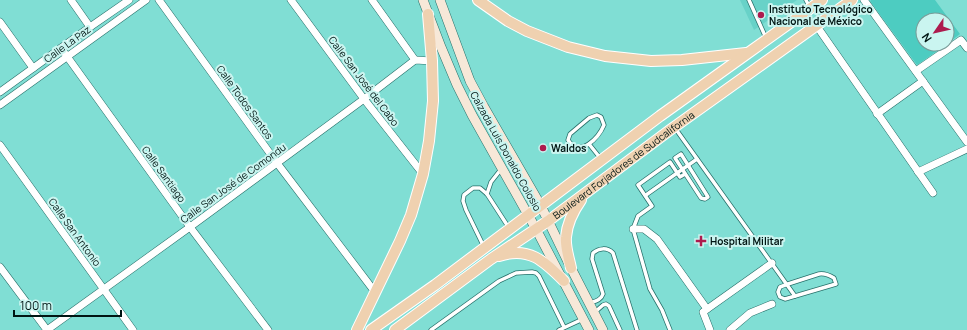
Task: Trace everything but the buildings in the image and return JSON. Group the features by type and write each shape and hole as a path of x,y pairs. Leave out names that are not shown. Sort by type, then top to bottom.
{"main road":[{"name":"Calzada Luis Donaldo Colosio","path":"423,0 457,85 472,115 529,215 589,330"},
{"name":"Calzada Luis Donaldo Colosio","path":"440,0 470,81 541,206 602,328"},
{"path":"478,0 508,21 527,31 568,47 605,56 651,61 682,60 748,53"},
{"name":"Boulevard Forjadores de Sudcalifornia","path":"394,330 491,259 548,221 672,128 852,0"},
{"path":"815,2 830,16"},
{"name":"Boulevard Forjadores de Sudcalifornia","path":"371,330 485,248 660,116 767,40 815,2"},
{"path":"357,330 411,215 423,174 434,101 428,14"},
{"path":"660,116 672,128"},
{"path":"571,268 566,246 567,230 574,210 586,193"},
{"path":"491,259 507,254 523,253 535,257 550,267 564,281"},
{"path":"426,307 420,306 419,301 435,285"},
{"path":"583,319 587,317 591,318 602,328"},
{"path":"376,330 385,327 389,328 390,330"}],"street":[{"path":"71,0 90,27"},
{"name":"Calle La Paz","path":"0,92 129,0"},
{"name":"Calle La Paz","path":"0,105 146,0"},
{"name":"Calle Todos Santos","path":"159,0 277,163 375,292"},
{"name":"Calle San José del Cabo","path":"291,0 364,99 423,174"},
{"path":"372,0 415,60 432,62"},
{"path":"864,0 967,142"},
{"path":"0,22 33,68"},
{"path":"816,25 933,193"},
{"path":"916,71 961,40 967,48"},
{"name":"Calle Santiago","path":"61,48 190,227 268,330"},
{"name":"Calle San José de Comondu","path":"47,330 190,227 415,60"},
{"path":"877,114 923,81"},
{"name":"Calle San Antonio","path":"0,145 133,330"},
{"path":"918,172 967,149"},
{"path":"633,229 644,229 657,239 707,309"},
{"path":"710,330 702,312 772,263"},
{"path":"0,267 47,330"},
{"path":"730,330 750,313 772,304"}],"lane":[{"path":"749,0 767,40"},
{"path":"597,115 601,117 604,125 602,132 589,144 575,148 568,140 570,134 589,118 597,115"},
{"path":"672,128 697,159 788,284 795,296"},
{"path":"589,144 602,160"},
{"path":"682,154 689,165 708,197 706,199 701,198 675,158 682,154"},
{"path":"646,195 697,159"},
{"path":"670,330 662,310 650,289 633,229 638,216 652,206 638,185 670,162 680,177 686,174"},
{"path":"487,194 491,182 502,168"},
{"path":"485,248 463,201 464,195 473,188 480,188 487,194 510,229"},
{"path":"589,303 602,298 603,294 592,259 593,253 596,250 606,248 613,253 637,330"},
{"path":"431,330 499,281 516,273 532,272 539,276 564,327"},
{"path":"819,274 829,275 834,278 836,284 795,296 785,299 780,297 778,292 780,288 788,284 819,274"},
{"path":"594,313 602,305 606,304 609,306 620,330"},
{"path":"559,330 583,319"}],"shaded area":[{"name":"Instituto Tecnológico Nacional de México","path":"740,0 797,0 754,30"},
{"path":"935,0 944,12 915,12 915,52 936,52 917,65 870,1"},
{"path":"955,27 960,34 955,38"}],"place":[{"name":"Instituto Tecnológico Nacional de México","path":"761,15"},
{"name":"Waldos","path":"543,148"},
{"name":"Hospital Militar","path":"701,241"}]}
